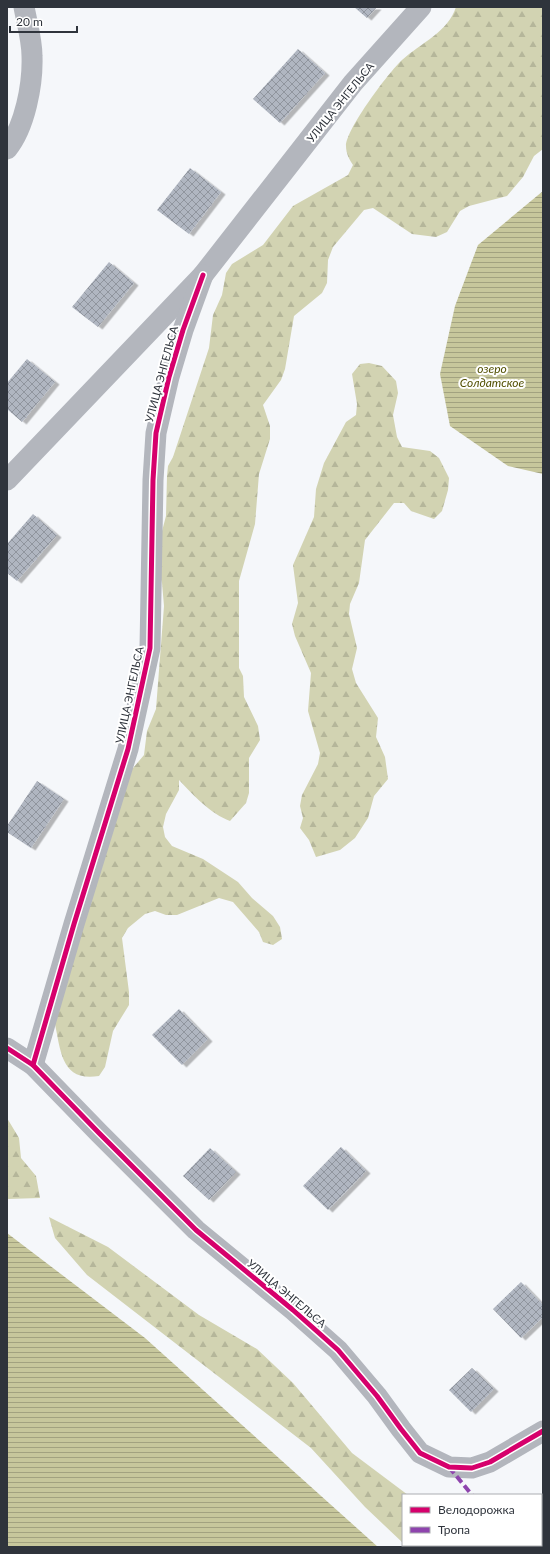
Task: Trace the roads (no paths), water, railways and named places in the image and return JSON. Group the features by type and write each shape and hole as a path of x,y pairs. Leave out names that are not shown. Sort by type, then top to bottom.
{"street":[{"path":"7,149 22,123 28,99 32,55 24,7"},
{"name":"УЛИЦА ЭНГЕЛЬСА","path":"7,480 203,275 353,83 421,7"},
{"name":"УЛИЦА ЭНГЕЛЬСА","path":"33,1065 74,924 128,749 150,648 152,480 156,433 168,377 203,275"},
{"name":"УЛИЦА ЭНГЕЛЬСА","path":"7,1048 33,1065 196,1230 293,1310 338,1350 377,1396 420,1453 449,1467 472,1468 490,1462 543,1431"}],"water":[{"name":"озеро Солдатское","path":"543,191 543,474 508,466 450,426 440,374 455,306 478,245"},
{"path":"7,1233 145,1338 378,1547 7,1547"}]}
